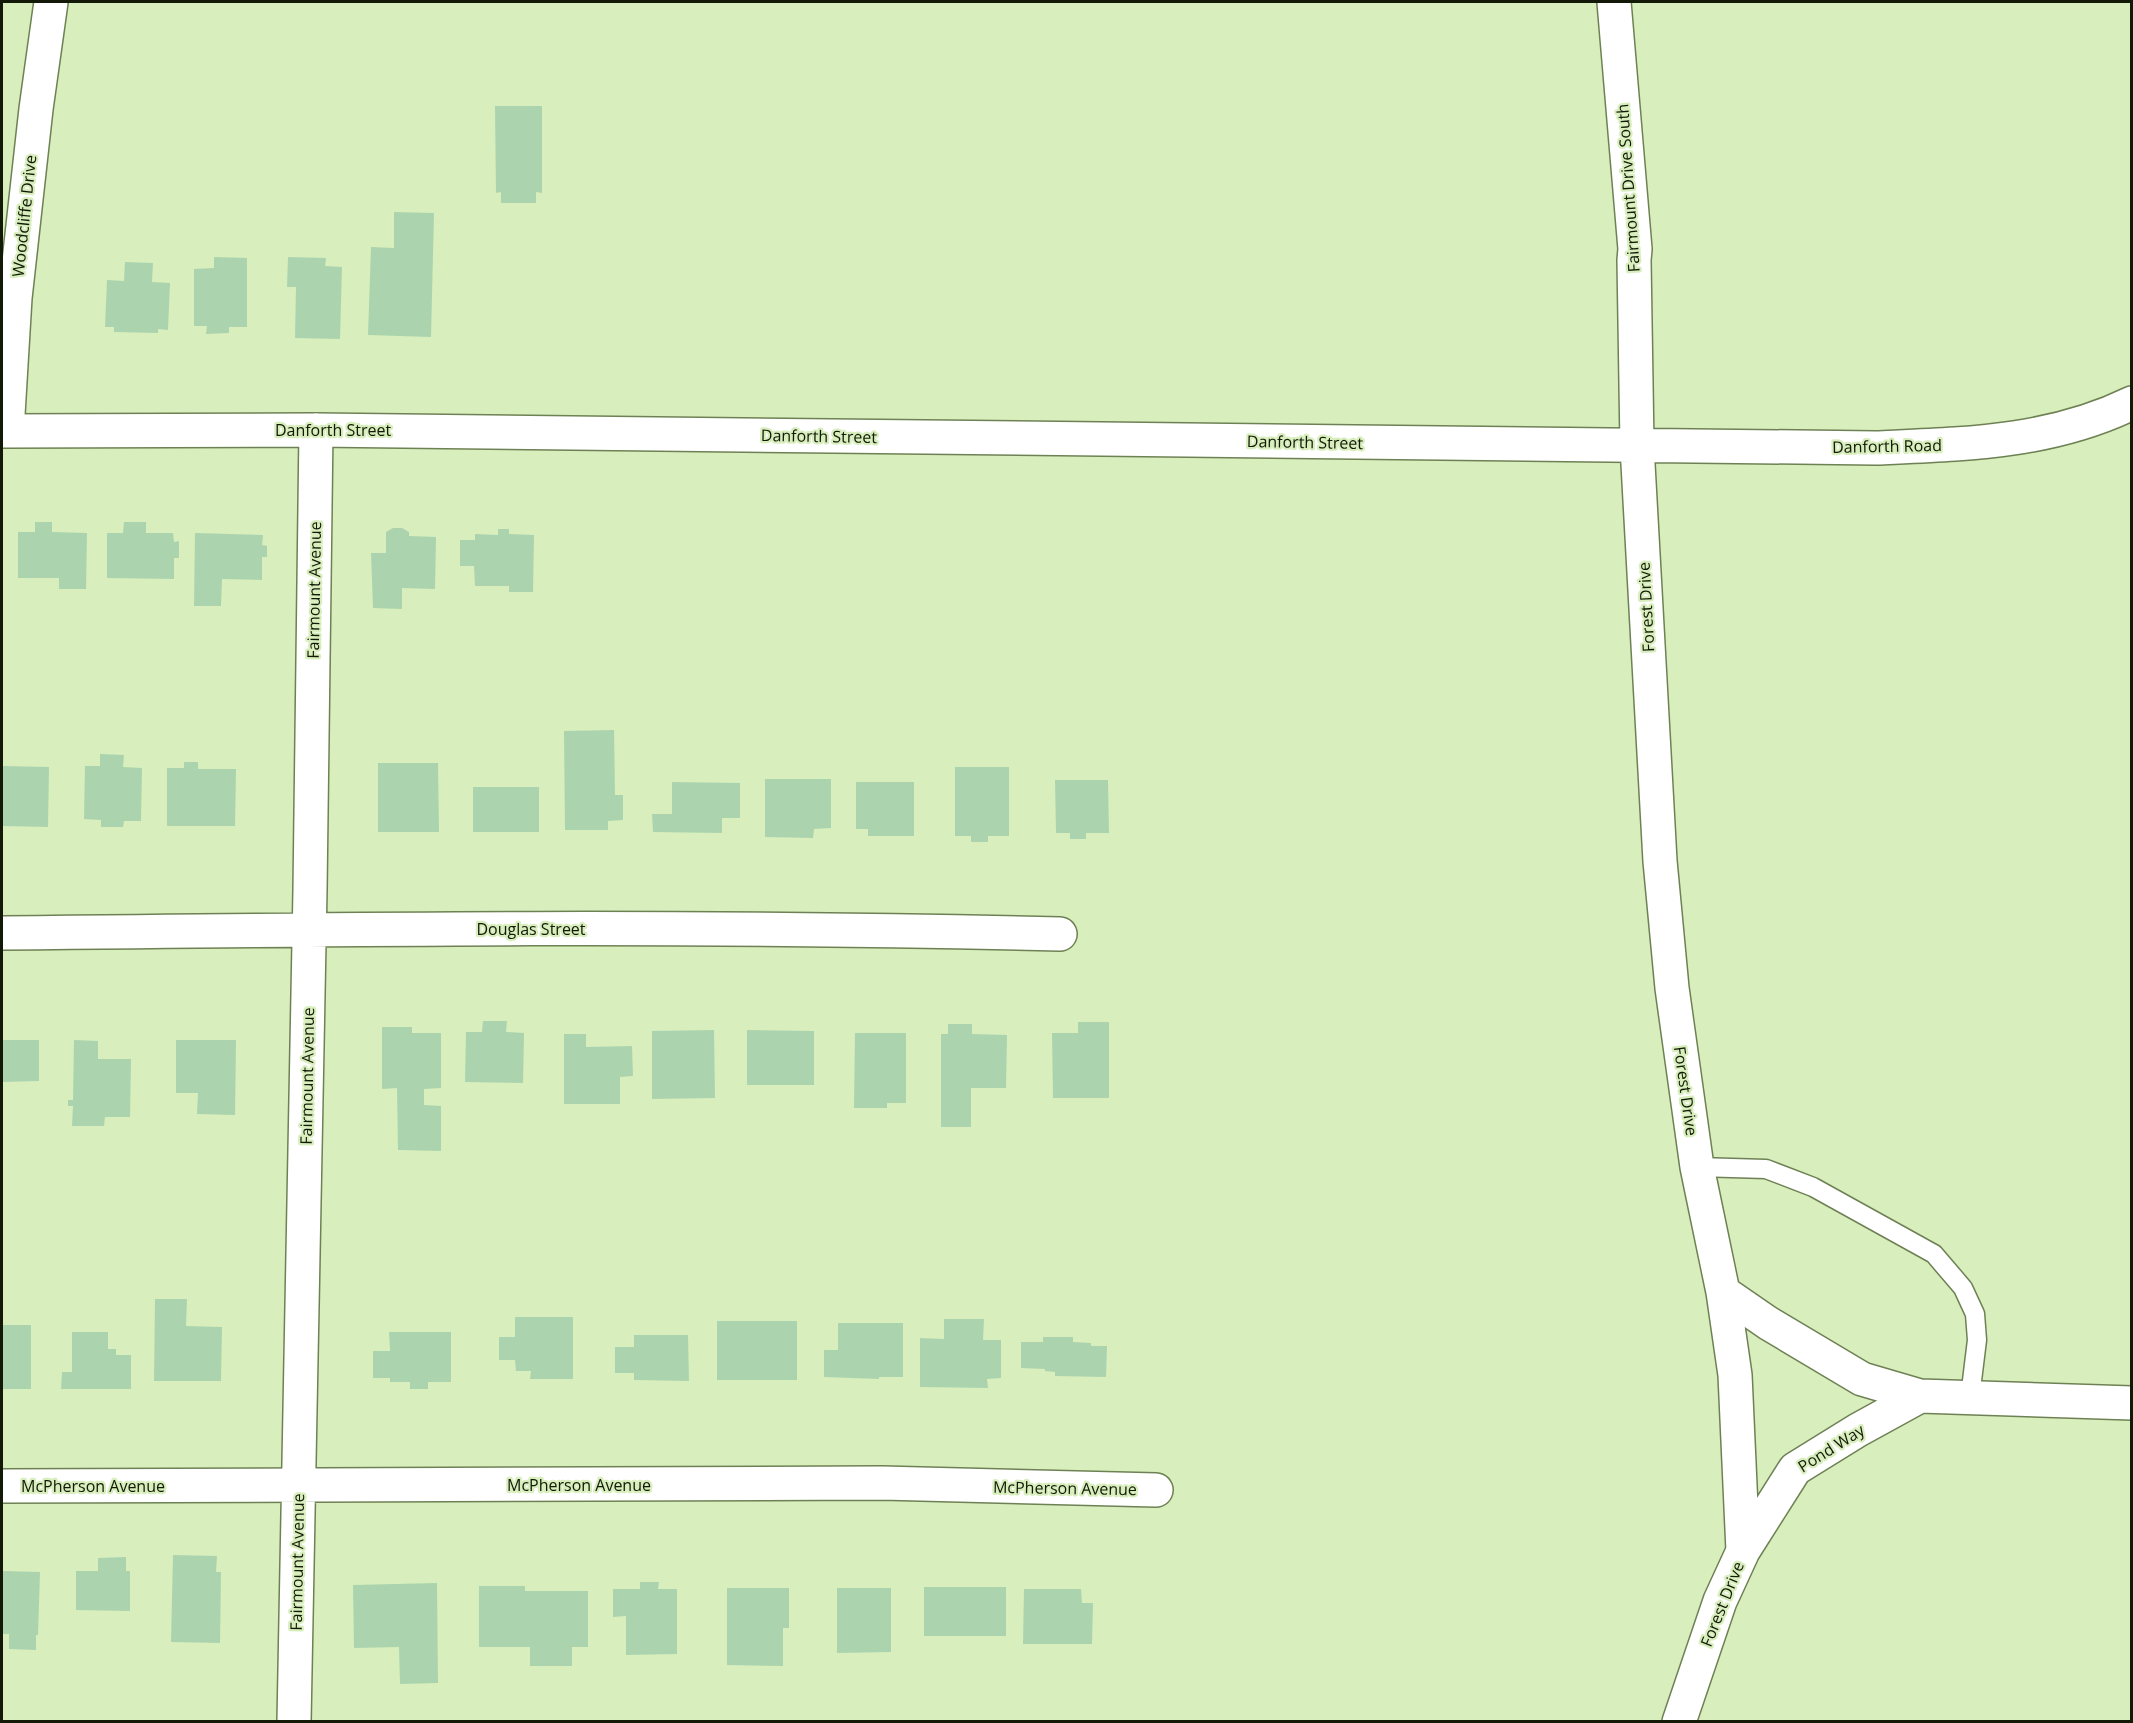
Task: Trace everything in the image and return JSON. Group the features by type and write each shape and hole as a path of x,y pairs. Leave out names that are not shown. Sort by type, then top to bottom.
{"street":[{"name":"Woodcliffe Drive","path":"4,431 15,298 36,109 51,2"},
{"name":"Fairmount Drive South","path":"1614,2 1635,249 1637,446"},
{"name":"Danforth Road","path":"1637,446 1876,448 1982,443 2050,432 2111,414 2132,404"},
{"name":"Danforth Street","path":"4,431 316,430 1637,446"},
{"name":"Fairmount Avenue","path":"294,1722 310,929 316,430"},
{"name":"Forest Drive","path":"1637,446 1660,861 1672,988 1697,1167 1723,1292 1735,1374 1743,1551 1720,1601 1678,1722"},
{"name":"Douglas Street","path":"2,933 310,929 854,929 1060,934"},
{"name":"Pond Way","path":"1723,1292 1768,1323 1862,1379 1920,1396 2132,1403"},
{"name":"Pond Way","path":"1743,1551 1795,1468 1920,1396"},
{"name":"McPherson Avenue","path":"2,1486 882,1483 1156,1490"}],"lane":[{"path":"1697,1167 1766,1169 1813,1187 1934,1254 1963,1288 1975,1314 1977,1340 1970,1397"}],"building":[{"path":"495,106 542,106 542,193 536,192 536,203 501,203 501,192 496,193"},
{"path":"394,212 434,213 431,337 368,335 371,247 394,248"},
{"path":"214,257 247,258 247,327 229,327 229,333 206,334 207,326 194,326 194,269 214,268"},
{"path":"288,257 326,258 325,266 342,267 340,339 295,338 296,287 287,287"},
{"path":"125,262 153,263 152,282 170,283 168,330 158,329 158,333 114,332 114,327 105,327 107,280 124,281"},
{"path":"35,522 52,522 52,532 87,533 86,589 59,589 59,578 18,578 18,532 35,532"},
{"path":"124,522 146,522 146,533 173,533 174,542 179,541 179,558 174,558 174,579 107,578 107,533 123,533"},
{"path":"393,528 402,528 409,532 409,536 436,537 435,589 402,588 402,609 373,608 371,553 386,553 386,532"},
{"path":"498,529 509,529 509,534 534,535 533,592 509,592 509,586 475,586 474,566 460,566 460,540 475,540 475,534 498,535"},
{"path":"195,533 263,535 262,545 267,546 267,557 262,557 262,580 222,579 221,606 194,606"},
{"path":"614,730 615,795 623,795 623,820 608,821 608,830 565,830 564,731"},
{"path":"100,754 124,755 123,767 142,768 141,821 124,821 123,827 101,827 101,820 84,819 85,766 100,766"},
{"path":"184,762 198,762 198,769 236,769 235,826 167,826 167,768 184,768"},
{"path":"378,763 438,763 439,832 378,832"},
{"path":"2,766 49,767 48,827 2,826"},
{"path":"955,767 1009,767 1009,836 988,836 988,842 971,842 971,836 955,836"},
{"path":"765,779 831,779 831,828 814,829 813,838 765,837"},
{"path":"1055,780 1108,780 1109,833 1086,833 1086,839 1070,839 1070,833 1056,833"},
{"path":"672,782 740,783 740,818 722,818 722,833 653,832 652,814 672,814"},
{"path":"856,782 914,782 914,836 868,836 868,829 856,829"},
{"path":"473,787 539,787 539,832 473,832"},
{"path":"483,1021 507,1021 506,1032 524,1033 523,1083 465,1082 466,1032 482,1032"},
{"path":"1078,1022 1109,1022 1109,1098 1053,1098 1052,1033 1078,1033"},
{"path":"948,1024 972,1024 972,1034 1007,1035 1006,1088 971,1088 971,1127 941,1127 941,1034 948,1034"},
{"path":"382,1027 412,1027 412,1033 441,1033 441,1088 424,1089 424,1105 441,1106 441,1151 398,1150 397,1088 382,1089"},
{"path":"714,1030 715,1098 652,1099 652,1031"},
{"path":"747,1030 814,1031 814,1085 747,1085"},
{"path":"855,1033 906,1033 906,1103 887,1103 887,1108 854,1108"},
{"path":"564,1034 586,1034 586,1047 632,1046 633,1076 620,1077 620,1104 564,1104"},
{"path":"2,1040 39,1040 39,1081 2,1082"},
{"path":"74,1040 98,1041 98,1059 131,1059 130,1117 105,1117 104,1126 72,1126 73,1106 68,1106 68,1100 73,1100"},
{"path":"176,1040 236,1040 235,1115 197,1114 198,1093 176,1093"},
{"path":"155,1299 187,1299 186,1326 222,1327 221,1381 154,1381"},
{"path":"515,1317 573,1317 573,1379 530,1379 531,1371 516,1371 515,1360 499,1360 499,1337 515,1337"},
{"path":"944,1319 984,1319 983,1340 1001,1340 1001,1378 987,1379 988,1388 920,1387 920,1338 944,1339"},
{"path":"717,1321 797,1321 797,1380 717,1380"},
{"path":"838,1323 903,1323 903,1377 879,1377 879,1379 824,1377 824,1350 838,1350"},
{"path":"2,1325 31,1325 31,1389 2,1389"},
{"path":"72,1332 108,1332 108,1349 116,1349 116,1355 131,1355 131,1389 61,1389 62,1372 72,1372"},
{"path":"389,1332 451,1332 451,1382 428,1382 428,1389 410,1389 410,1382 390,1382 390,1378 373,1378 373,1351 390,1351"},
{"path":"634,1335 688,1335 689,1381 634,1380 634,1373 615,1373 615,1347 634,1347"},
{"path":"1043,1337 1073,1337 1073,1342 1091,1343 1091,1346 1107,1346 1106,1377 1055,1376 1055,1372 1045,1371 1045,1369 1021,1368 1021,1342 1043,1342"},
{"path":"173,1555 217,1556 216,1572 221,1572 220,1643 171,1642"},
{"path":"126,1557 126,1571 130,1571 130,1611 76,1610 76,1571 98,1571 98,1558"},
{"path":"2,1571 40,1572 36,1650 9,1649 9,1634 2,1634"},
{"path":"640,1582 659,1582 658,1589 677,1589 677,1654 626,1655 626,1616 613,1617 613,1589 640,1589"},
{"path":"437,1583 438,1683 400,1684 399,1647 354,1648 353,1585"},
{"path":"479,1586 525,1586 525,1591 588,1591 588,1647 572,1647 572,1666 530,1666 530,1647 479,1647"},
{"path":"924,1587 1006,1587 1006,1636 924,1636"},
{"path":"727,1588 789,1588 789,1628 783,1628 783,1666 727,1665"},
{"path":"837,1588 891,1588 891,1652 837,1653"},
{"path":"1024,1589 1081,1589 1082,1603 1093,1603 1092,1644 1023,1644"}]}
